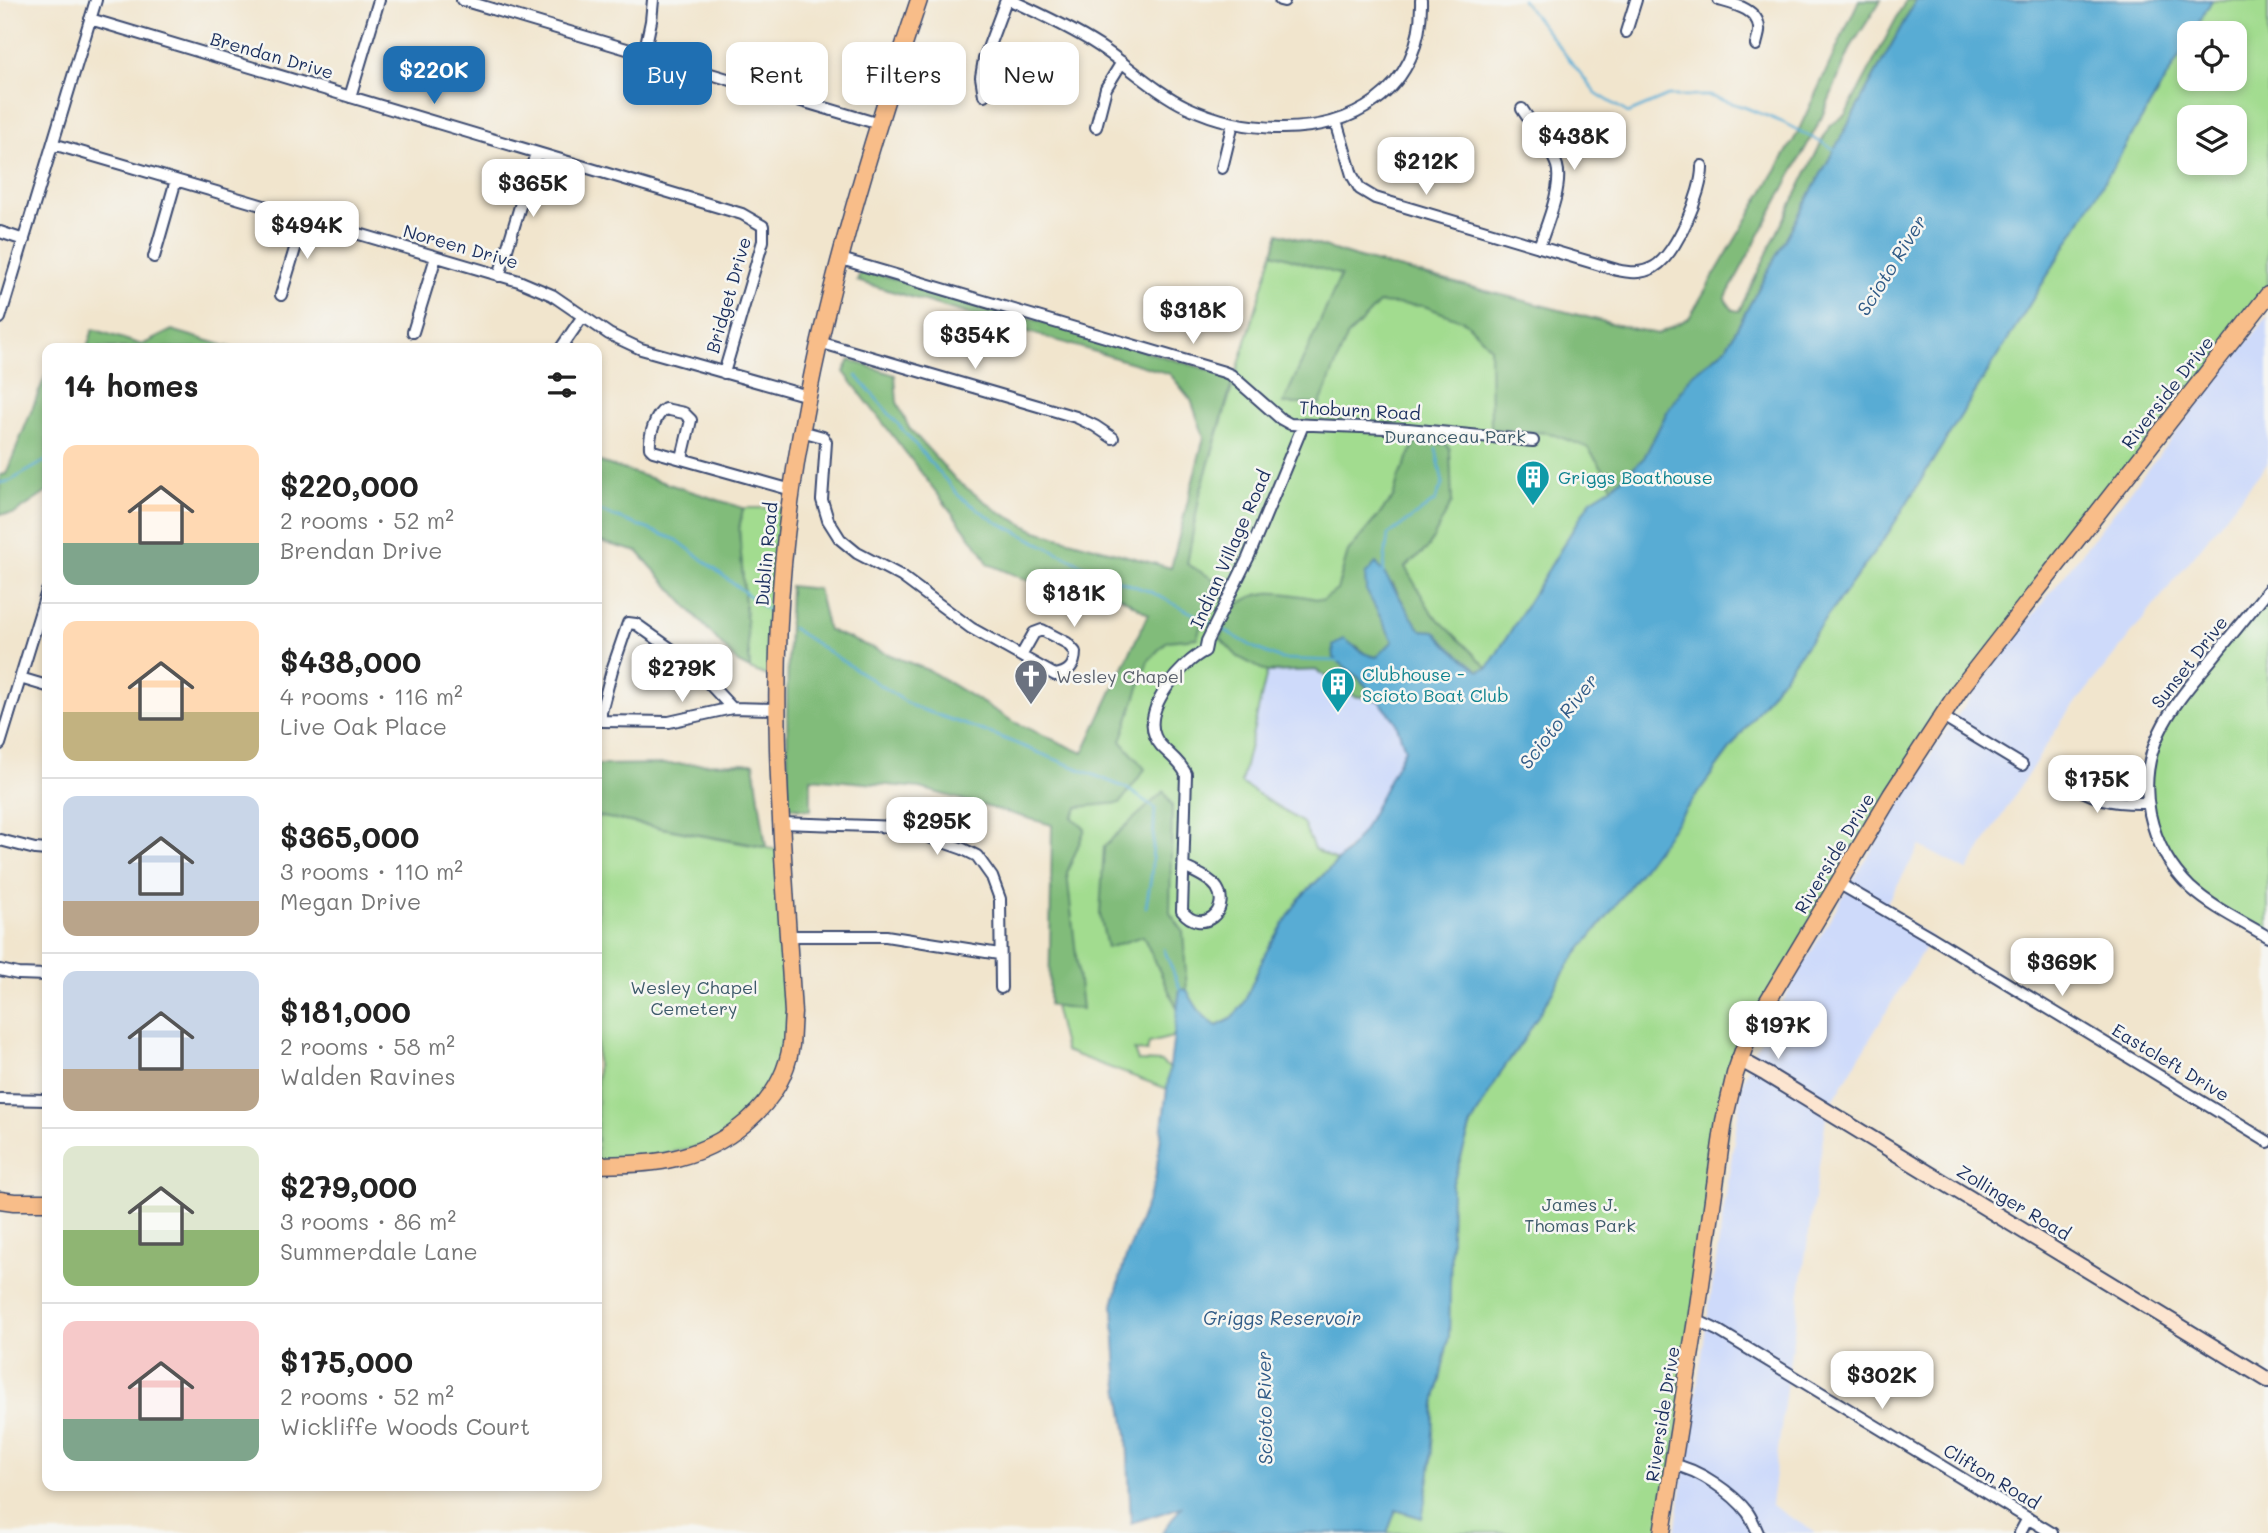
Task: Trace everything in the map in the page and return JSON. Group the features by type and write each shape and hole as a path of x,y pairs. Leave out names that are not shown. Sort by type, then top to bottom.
{"main road":[{"name":"Dublin Road","path":"602,1165 647,1163 696,1153 727,1138 756,1113 776,1085 791,1047 793,1013 776,709 783,564 792,490 819,342 879,124 919,0"},
{"name":"Riverside Drive","path":"1662,1533 1724,1121 1739,1059 1755,1022 1941,716 1981,660 2268,295"},
{"name":"Zollinger Road","path":"1739,1059 2268,1380"},
{"path":"0,1200 42,1202"}],"street":[{"path":"0,318 96,0"},
{"path":"351,97 379,0"},
{"path":"462,0 623,48"},
{"path":"647,42 653,0"},
{"path":"991,42 1008,0 1053,19 1185,106 1233,123 1283,128 1336,121 1364,110 1387,92 1413,55 1422,16 1421,0"},
{"path":"1626,32 1636,0"},
{"path":"1719,0 1741,7 1753,15 1760,28 1756,44"},
{"name":"Brendan Drive","path":"90,19 742,214 763,226"},
{"path":"1096,127 1106,88 1122,62"},
{"path":"712,74 879,124"},
{"path":"1522,109 1552,156 1559,178 1539,247"},
{"path":"1336,121 1352,175 1360,189 1374,198 1633,273 1656,266 1671,249 1695,203 1702,166"},
{"path":"1222,168 1233,123"},
{"name":"Noreen Drive","path":"53,144 519,281 552,295 622,341 808,396"},
{"path":"499,276 536,153"},
{"path":"154,257 176,180"},
{"path":"281,295 304,219"},
{"name":"Bridget Drive","path":"724,373 763,241 763,226"},
{"path":"0,232 24,240"},
{"path":"413,332 436,257"},
{"name":"Thoburn Road","path":"841,259 1224,372 1290,424 1408,429 1533,441"},
{"path":"564,343 583,316"},
{"path":"819,342 1076,417 1113,438"},
{"path":"682,458 691,420 684,413 666,409 658,414 650,448 657,452 792,490"},
{"name":"Indian Village Road","path":"1184,867 1217,888 1219,907 1214,917 1208,921 1192,919 1182,911 1186,774 1154,734 1152,723 1155,710 1168,685 1187,663 1205,651 1207,641 1233,593 1303,425"},
{"path":"801,431 823,437 827,442 822,500 828,520 840,539 857,553 901,576 971,628 1021,656 1055,675 1064,674 1071,668 1075,653 1067,643 1042,630 1034,633 1021,656"},
{"name":"Sunset Drive","path":"2268,590 2185,691 2162,724 2147,773 2148,803 2160,846 2173,867 2191,887 2268,937"},
{"path":"0,744 42,607"},
{"path":"602,715 612,670 628,623 636,624 688,661 732,708"},
{"path":"20,678 42,685"},
{"path":"602,720 606,722 669,722 732,708 776,709"},
{"path":"1941,716 2022,765"},
{"path":"2059,778 2101,800 2148,803"},
{"path":"781,823 900,827 977,856 992,877 1000,899 1001,988"},
{"path":"0,840 42,850"},
{"name":"Eastcleft Drive","path":"1839,883 2268,1142"},
{"path":"788,936 886,936 999,954"},
{"path":"0,970 42,975"},
{"path":"0,1099 42,1100"},
{"name":"Clifton Road","path":"1696,1320 2052,1533"},
{"path":"1674,1465 1687,1467 1731,1496 1749,1514 1758,1533"},
{"path":"2020,1533 2028,1518"}],"shaded area":[{"path":"2268,316 2268,463 2061,722 1967,871 1920,846 1884,908 1931,937 1827,1111 1771,1505 1816,1533 1675,1533 1743,1081 1756,1048 1842,898 1942,737 1992,667"},
{"path":"1316,670 1355,696 1378,700 1396,721 1405,749 1363,831 1337,861 1314,849 1303,823 1241,783 1267,672"}],"green space":[{"path":"1859,0 1881,0 1851,47 1821,119 1725,299 1733,310 1739,311 1829,127 1846,114 1906,0 1916,0 1726,348 1692,375 1667,412 1644,458 1612,487 1587,447 1549,433 1491,429 1490,347 1466,322 1424,306 1379,303 1347,337 1320,404 1283,404 1341,275 1273,253 1279,233 1359,258 1658,334 1689,318 1796,136"},
{"name":"James J. Thomas Park","path":"2212,0 2268,0 2268,295 1981,660 1739,1059 1662,1533 1387,1533 1396,1510 1422,1518 1430,1472 1435,1404 1449,1336 1452,1186 1471,1125 1569,964 1609,914 1887,535 2177,60 2177,91 2247,91 2247,21 2200,21"},
{"name":"Duranceau Park","path":"1279,233 1359,258 1617,325 1612,487 1591,500 1488,668 1333,646 1378,700 1355,696 1316,670 1267,672 1241,783 1303,823 1314,849 1337,861 1299,899 1265,954 1243,1005 1231,1019 1217,1026 1199,1011 1187,990 1176,1032 1172,1037 1149,1043 1147,1052 1134,1050 1138,1061 1161,1062 1178,1074 1181,1094 1065,1051 1054,1006 1058,943 1059,820 1187,564 1200,493"},
{"path":"861,269 1234,377 1200,493 1187,564 1215,580 1197,638 1167,641 1148,661 1121,741 1145,769 1120,803 1078,807 1072,817 1085,829 1067,873 1082,1009 1049,1005 1052,825 920,788 811,778 811,810 788,807 790,586 818,589 828,630 930,671 1014,722 1083,753 1148,614 1121,597 1048,571 1034,583 988,564 982,552 844,372 850,360 895,375 897,402 909,428 956,480 999,512 1036,531 1171,568 1204,437 1191,400 1170,374 857,281"},
{"path":"93,329 136,343 89,343"},
{"path":"172,330 215,343 146,343"},
{"path":"42,384 42,495 14,514 0,514 0,475 6,474"},
{"path":"1416,442 1446,444 1450,449 1452,502 1428,548 1405,567 1432,613 1488,668 1479,671 1447,645 1435,631 1421,630 1410,616 1393,584 1378,613 1393,641 1378,657 1366,655 1357,646 1334,658 1359,678 1378,700 1355,696 1316,670 1267,672 1238,657 1220,638 1234,608 1244,600 1266,593 1323,600 1337,590 1348,552 1393,498 1399,476"},
{"path":"602,463 743,508 739,529 750,669 738,663 638,552 602,542"},
{"path":"743,508 782,508 773,585 770,677 750,669 739,529"},
{"path":"2268,590 2268,937 2191,888 2160,846 2147,793 2162,724"},
{"path":"754,763 766,847 602,817 602,765"},
{"path":"1164,791 1172,806 1170,913 1183,931 1187,990 1180,990 1177,1008 1143,936 1107,948 1100,915 1104,846"},
{"name":"Wesley Chapel Cemetery","path":"602,817 783,851 793,1013 782,1073 717,1144 602,1164"}],"water":[{"name":"Griggs Reservoir","path":"1916,0 2212,0 2200,21 2177,21 2177,60 1887,535 1609,914 1569,964 1471,1125 1452,1186 1449,1336 1435,1404 1430,1472 1422,1518 1396,1510 1387,1533 1162,1533 1181,1507 1131,1523 1127,1435 1117,1374 1113,1305 1124,1263 1155,1181 1180,989 1187,990 1199,1011 1217,1026 1231,1019 1243,1005 1265,954 1299,899 1347,852 1363,831 1405,749 1395,720 1359,678 1334,658 1333,646 1344,639 1363,653 1377,657 1393,641 1366,590 1365,575 1376,563 1421,630 1435,631 1447,645 1479,671 1488,668 1591,500 1612,487 1644,458 1667,412 1692,375 1726,348"}],"waterway":[{"path":"1522,0 1596,93 1628,113 1668,96 1709,96 1782,122 1836,150"},
{"path":"857,376 960,497 995,521 1103,575 1151,592 1211,623"},
{"path":"1383,573 1388,535 1435,501 1443,483 1436,449"},
{"path":"0,483 10,481 42,463"},
{"path":"602,512 677,540 769,611"},
{"path":"1217,626 1255,648 1281,659 1339,661"},
{"path":"792,628 912,706 995,735 1126,788 1155,808 1151,878 1146,907"},
{"path":"1164,949 1180,989"}],"place":[{"name":"Griggs Boathouse","path":"1533,507"},
{"name":"Wesley Chapel","path":"1031,706"},
{"name":"Clubhouse - Scioto Boat Club","path":"1338,714"}],"water label":[{"name":"Scioto River","path":"1891,265"},
{"name":"Scioto River","path":"1558,721"},
{"name":"Scioto River","path":"1264,1408"}]}
